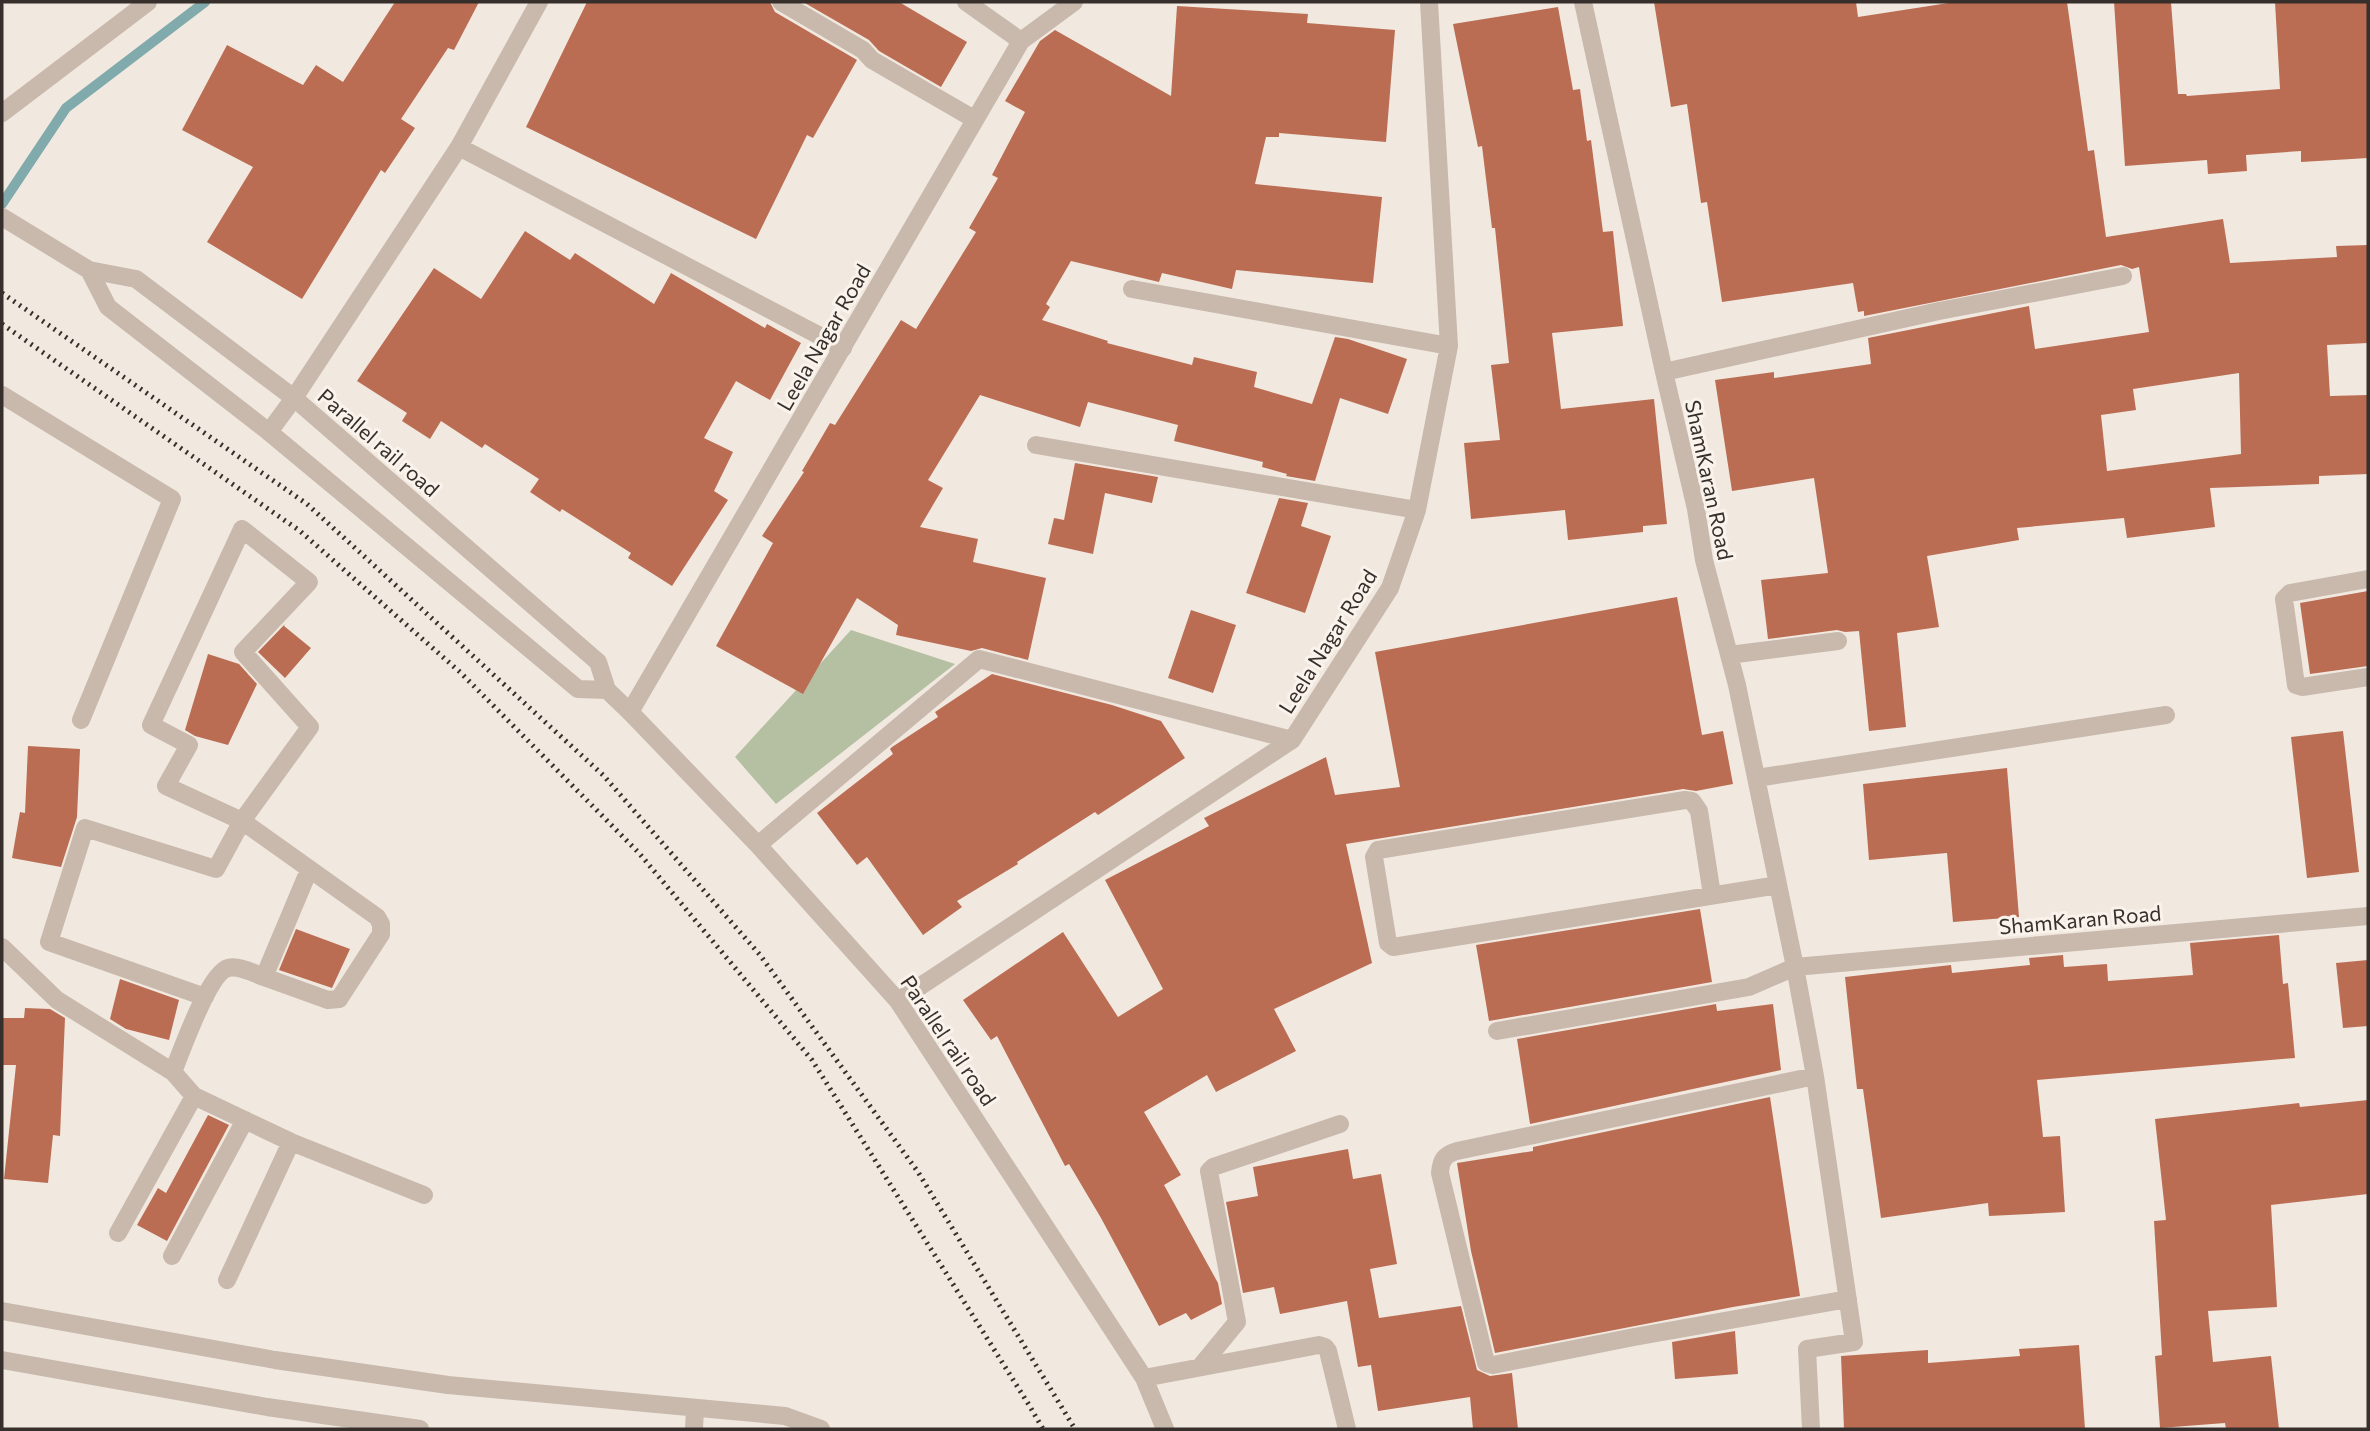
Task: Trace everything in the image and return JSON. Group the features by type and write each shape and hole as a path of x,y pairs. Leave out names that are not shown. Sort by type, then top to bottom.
{"street":[{"path":"2,113 148,2"},
{"path":"269,432 459,147 539,2"},
{"path":"781,2 863,50 872,60 974,119"},
{"path":"966,2 1021,41"},
{"name":"Leela Nagar Road","path":"630,712 1021,41 1074,2"},
{"name":"Leela Nagar Road","path":"758,845 979,659 1292,740 1390,588 1417,510 1449,346 1429,2"},
{"name":"ShamKaran Road","path":"1583,2 1696,509 1704,560 1757,778 1815,1076 1854,1342 1807,1349 1811,1429"},
{"path":"459,147 844,348"},
{"name":"Parallel rail road","path":"2,217 89,270 136,279 294,398 598,662 607,690 758,845 898,1001 1144,1378 1165,1429"},
{"path":"89,270 108,307 269,432 578,689 607,690"},
{"path":"1664,372 1939,311 2123,276"},
{"path":"1132,289 1449,346"},
{"path":"2,395 172,499 81,720"},
{"path":"1036,445 1417,510"},
{"path":"173,1072 205,997 219,972 235,967 328,1000 339,999 381,934 381,924 377,917 242,821 166,786 189,745 151,725 242,529 309,582 243,652 310,727 242,821 216,869 85,828 49,942 205,997"},
{"path":"2368,579 2290,593 2284,599 2296,685 2302,687 2368,677"},
{"path":"1729,655 1838,641"},
{"path":"1757,778 2166,715"},
{"path":"898,1001 1292,740"},
{"path":"1712,895 1699,811 1692,801 1685,800 1378,850 1374,857 1388,943 1393,947 1778,885"},
{"path":"264,977 309,870"},
{"name":"ShamKaran Road","path":"1795,967 2368,916"},
{"path":"2,947 57,1000 173,1072 194,1096 291,1142 424,1195"},
{"path":"1497,1031 1749,987 1795,967"},
{"path":"1815,1076 1457,1150 1446,1155 1441,1162 1440,1173 1486,1363 1493,1365 1647,1334 1849,1299"},
{"path":"118,1233 194,1096"},
{"path":"172,1256 245,1120"},
{"path":"1200,1367 1237,1322 1209,1171 1213,1167 1340,1124"},
{"path":"227,1280 291,1142"},
{"path":"2,1311 275,1360 448,1385 785,1416 821,1429"},
{"path":"1144,1378 1319,1345 1328,1351 1347,1429"},
{"path":"2,1360 267,1407 420,1429"},
{"path":"694,1429 695,1408"}],"green space":[{"path":"851,630 955,664 776,804 735,757"}],"building":[{"path":"395,2 479,2 454,50 448,48 401,119 415,128 385,173 381,170 302,299 207,242 253,167 182,130 227,45 303,85 316,65 343,82"},
{"path":"587,2 770,2 775,12 857,60 813,138 807,135 756,239 526,127"},
{"path":"803,2 899,2 967,42 941,87 879,51 869,40"},
{"path":"1654,2 1856,2 1858,17 1955,2 2067,2 2088,151 2094,150 2106,237 2223,219 2230,263 2337,257 2336,246 2368,245 2368,343 2327,345 2330,396 2368,395 2368,474 2319,476 2319,484 2210,488 2215,527 2127,538 2124,518 2017,528 2019,540 1927,556 1939,627 1897,633 1906,727 1869,731 1859,631 1837,630 1768,639 1761,580 1828,573 1814,478 1732,491 1715,380 1774,372 1774,378 1871,364 1868,338 2029,306 2035,349 2149,332 2139,267 2132,269 2121,265 1864,316 1864,311 1858,312 1853,283 1722,302 1707,202 1701,203 1687,104 1671,107","holes":["2239,373 2241,454 2107,471 2101,415 2136,410 2133,389"]},
{"path":"2114,2 2171,2 2178,94 2187,96 2280,89 2275,2 2368,2 2368,158 2301,162 2301,151 2246,155 2247,171 2208,174 2207,160 2125,166"},
{"path":"1177,6 1308,14 1307,23 1395,30 1386,142 1279,133 1279,137 1266,137 1255,184 1382,197 1373,283 1236,270 1232,289 1162,273 1159,282 1071,261 1046,304 1050,307 1042,320 1108,341 1107,343 1192,365 1194,357 1257,372 1254,387 1312,404 1335,337 1348,339 1407,359 1388,414 1340,398 1315,481 1286,476 1287,474 1262,467 1263,462 1174,441 1178,425 1088,402 1080,427 980,395 928,480 943,488 920,527 978,539 973,562 1046,578 1028,660 982,648 971,651 896,635 898,625 857,598 803,694 716,646 773,543 762,536 804,472 802,471 830,423 835,425 901,320 916,329 976,232 969,228 998,178 992,175 1025,112 1005,101 1040,41 1055,30 1171,96"},
{"path":"1558,7 1573,90 1580,89 1587,141 1591,140 1603,232 1613,231 1623,326 1552,333 1561,409 1654,399 1667,524 1643,526 1643,532 1568,540 1565,510 1471,519 1464,443 1500,440 1491,365 1509,363 1495,228 1492,228 1482,146 1478,147 1453,24"},
{"path":"525,231 570,260 575,253 654,304 671,273 765,328 767,324 801,343 770,400 736,381 704,438 733,452 714,491 728,500 672,586 628,558 631,553 530,492 539,479 485,444 482,448 441,421 430,439 402,421 407,413 357,381 434,268 481,299"},
{"path":"1075,463 1158,477 1152,503 1105,493 1093,554 1048,544 1054,518 1064,520"},
{"path":"1279,498 1308,503 1301,526 1331,536 1305,613 1246,593"},
{"path":"2368,591 2368,666 2310,674 2300,603"},
{"path":"1677,597 1702,735 1723,731 1733,784 1696,791 1683,789 1346,844 1372,963 1274,1009 1296,1051 1216,1092 1207,1075 1144,1112 1181,1175 1164,1185 1218,1283 1222,1304 1191,1320 1186,1313 1159,1326 1101,1218 1069,1164 1065,1166 997,1036 991,1040 963,1000 1063,932 1118,1017 1163,989 1105,880 1209,826 1204,818 1326,757 1335,795 1400,787 1375,652"},
{"path":"1191,610 1236,625 1213,693 1168,678"},
{"path":"285,624 284,626 311,648 285,678 258,652"},
{"path":"208,654 239,664 257,684 228,745 195,736 185,730"},
{"path":"992,674 1112,705 1161,721 1185,758 957,901 962,907 923,935 867,857 857,865 817,813 893,754 890,749 892,747 938,717 935,712"},
{"path":"2343,731 2359,872 2307,878 2291,737"},
{"path":"28,746 80,749 77,817 61,867 12,858 20,812 25,813"},
{"path":"2007,768 2019,917 1953,922 1947,853 1869,860 1863,784"},
{"path":"1700,909 1712,982 1489,1021 1476,945"},
{"path":"296,929 350,949 332,988 279,970"},
{"path":"2279,935 2283,984 2288,983 2295,1058 2037,1080 2043,1137 2060,1136 2065,1212 1989,1216 1988,1203 1881,1218 1863,1089 1857,1089 1845,977 1951,965 1952,973 2030,965 2029,958 2063,955 2064,967 2107,964 2108,981 2193,975 2190,943"},
{"path":"2368,960 2368,1026 2343,1028 2336,963"},
{"path":"120,979 179,1000 169,1040 126,1029 110,1019"},
{"path":"1716,1004 1717,1011 1773,1004 1781,1070 1530,1124 1517,1039"},
{"path":"25,1008 50,1009 65,1018 60,1136 53,1135 48,1183 4,1179 16,1065 2,1065 2,1018 24,1018"},
{"path":"1770,1097 1800,1296 1495,1353 1471,1251 1457,1163 1533,1151 1533,1147"},
{"path":"2368,1100 2368,1194 2271,1205 2277,1307 2208,1311 2213,1362 2271,1356 2279,1429 2226,1429 2225,1423 2160,1428 2155,1356 2162,1355 2154,1221 2166,1220 2155,1119 2299,1103 2300,1107"},
{"path":"208,1115 229,1125 167,1241 137,1225 158,1188 166,1193"},
{"path":"1348,1149 1353,1179 1381,1174 1397,1264 1370,1269 1379,1318 1461,1306 1477,1370 1490,1376 1512,1373 1518,1429 1473,1429 1470,1397 1378,1411 1371,1365 1358,1367 1347,1301 1280,1314 1274,1287 1243,1293 1226,1202 1258,1196 1253,1167"},
{"path":"1735,1331 1738,1374 1675,1379 1672,1342"},
{"path":"2079,1345 2085,1429 1844,1429 1841,1356 1928,1350 1928,1363 2020,1356 2019,1349"}],"waterway":[{"path":"2,204 66,108 205,2"}],"railway":[{"path":"2,293 307,504 603,775 760,955 918,1172 1075,1429"},
{"path":"2,324 300,531 461,673 639,853 812,1060 1043,1429"}]}
